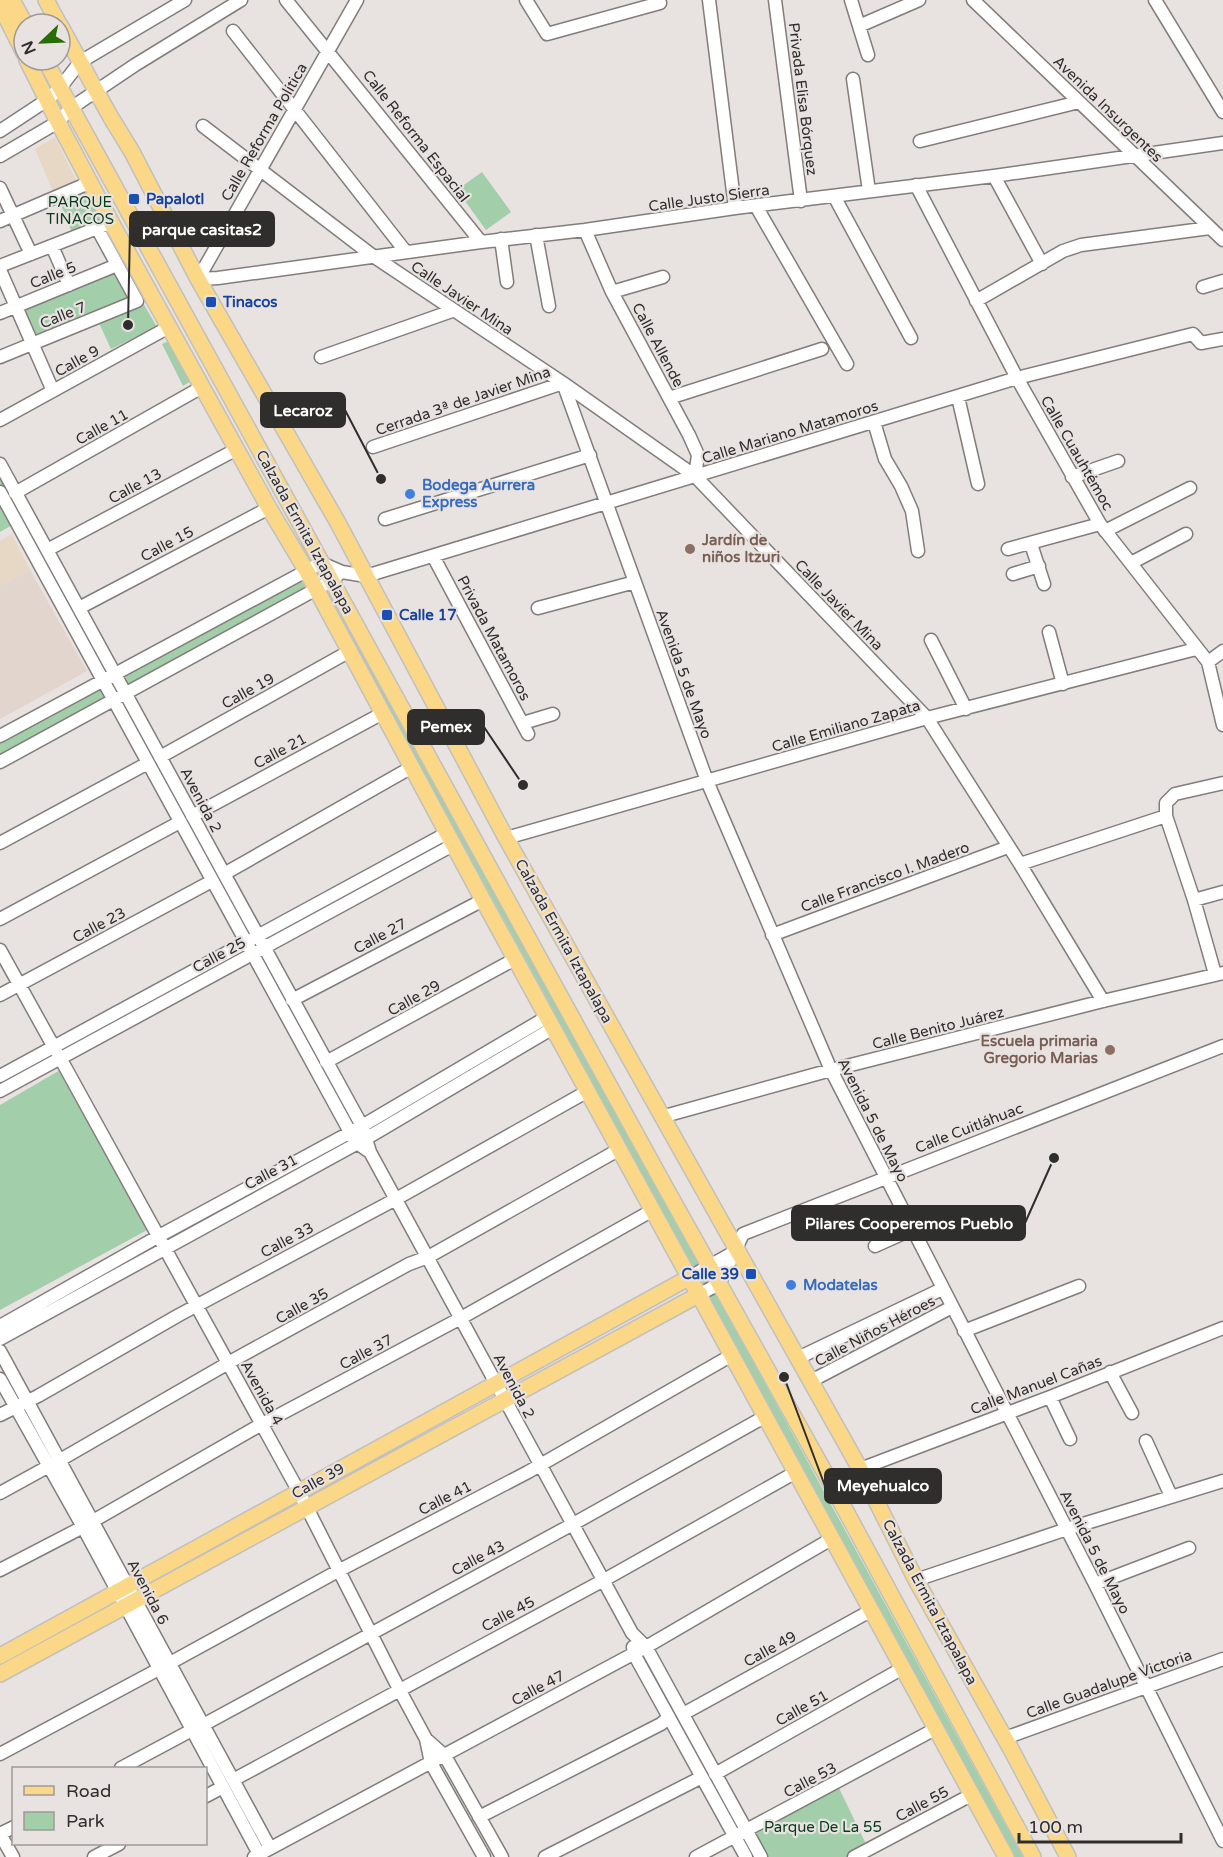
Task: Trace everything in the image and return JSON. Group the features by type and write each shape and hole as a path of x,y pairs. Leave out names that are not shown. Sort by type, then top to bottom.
{"main road":[{"path":"0,5 12,29"},
{"name":"Calzada Ermita Iztapalapa","path":"72,47 132,152 198,279 366,576 661,1117 860,1469 916,1580 1005,1738 1068,1857"},
{"name":"Calzada Ermita Iztapalapa","path":"33,72 91,182 104,225 169,327 306,570 483,900 937,1728 1005,1857"},
{"name":"Calzada Ermita Iztapalapa","path":"51,72 321,563 336,576 719,1284 829,1480 1033,1857"},
{"name":"Calle 39","path":"0,1656 690,1277"},
{"name":"Calle 39","path":"0,1674 131,1605 700,1294"}],"street":[{"path":"0,130 47,100 60,88 80,62 185,0"},
{"path":"1,154 58,122 71,108 96,90 241,0"},
{"name":"Calle Reforma Espacial","path":"286,0 481,242"},
{"name":"Calle Reforma Política","path":"198,279 357,0"},
{"path":"526,0 547,34 660,3"},
{"path":"709,0 735,208"},
{"name":"Privada Elisa Bórquez","path":"775,0 801,201"},
{"path":"851,0 868,55"},
{"path":"859,26 919,0"},
{"name":"Avenida Insurgentes","path":"973,0 1223,240"},
{"path":"1155,0 1223,111"},
{"path":"233,31 406,252"},
{"path":"853,79 869,191"},
{"path":"920,141 1079,102"},
{"name":"Calle Javier Mina","path":"203,126 373,256 452,311 563,383 695,476 927,718 1020,864 1103,1001"},
{"name":"Calle Justo Sierra","path":"198,279 585,230 735,208 994,177 1223,143"},
{"path":"994,177 1042,264"},
{"path":"0,221 91,182"},
{"name":"Calle Cuauhtémoc","path":"916,185 1017,378 1102,527 1208,662 1223,725"},
{"path":"0,188 31,254"},
{"path":"834,196 911,338"},
{"path":"756,206 847,364"},
{"path":"53,391 0,268 104,225 117,265"},
{"path":"976,301 1063,251 1081,245 1210,228"},
{"name":"Calle Allende","path":"585,230 612,292 698,455 695,476"},
{"path":"536,235 549,306"},
{"path":"501,239 507,282"},
{"path":"52,246 69,285"},
{"name":"Calle 5","path":"0,313 117,265"},
{"name":"Calle 7","path":"0,357 137,301 117,265"},
{"path":"612,292 663,277"},
{"path":"1203,287 1223,281"},
{"path":"321,357 452,311"},
{"name":"Calle 9","path":"0,420 169,327"},
{"name":"Calle Mariano Matamoros","path":"366,576 1017,378 1192,334 1201,343 1223,339"},
{"path":"669,398 822,349"},
{"name":"Cerrada 3ª de Javier Mina","path":"374,447 563,383"},
{"name":"Avenida 5 de Mayo","path":"563,383 707,781 831,1070 1095,1584 1223,1841"},
{"name":"Calle 11","path":"15,493 202,387"},
{"path":"958,397 978,484"},
{"path":"874,422 885,459 902,486 912,512 918,551"},
{"name":"Calle 13","path":"47,550 237,449"},
{"path":"385,519 590,455"},
{"path":"1072,477 1118,461"},
{"name":"Avenida 2","path":"0,464 116,673 326,1062 359,1135"},
{"path":"1008,549 1102,527 1190,488"},
{"name":"Avenida 2","path":"0,492 252,954 370,1152 632,1633 646,1647 761,1857"},
{"name":"Calle 15","path":"79,608 269,508"},
{"path":"1131,563 1186,534"},
{"path":"1031,544 1044,584"},
{"name":"Privada Matamoros","path":"433,556 526,729 553,714"},
{"path":"0,736 321,563"},
{"path":"1013,574 1040,566"},
{"path":"0,762 336,576 366,576"},
{"path":"538,608 635,582"},
{"path":"1049,632 1063,684"},
{"path":"931,640 966,709"},
{"name":"Calle Emiliano Zapata","path":"507,838 927,718 1196,649"},
{"name":"Calle 19","path":"160,757 350,651"},
{"path":"1208,662 1223,651"},
{"name":"Calle 21","path":"192,816 383,713"},
{"path":"0,843 148,763"},
{"path":"224,874 412,767"},
{"path":"1219,973 1166,816 1166,803 1175,794 1223,783"},
{"path":"1020,864 1166,816"},
{"path":"0,919 180,822"},
{"name":"Calle 25","path":"0,1076 245,941 450,839"},
{"name":"Calle 25","path":"0,1092 62,1062 450,839"},
{"name":"Calle Francisco I. Madero","path":"772,935 1008,847"},
{"name":"Calle 23","path":"0,995 212,881"},
{"path":"1194,900 1223,892"},
{"name":"Calle 27","path":"292,1000 483,900"},
{"name":"Avenida 4","path":"0,950 299,1492 426,1738 431,1763 484,1857"},
{"name":"Calle 29","path":"326,1062 516,959"},
{"name":"Calle Benito Juárez","path":"661,1117 831,1070 1219,973"},
{"name":"Calle 31","path":"0,1326 359,1135 550,1023"},
{"name":"Calle Cuitláhuac","path":"737,1250 743,1234 1223,1046"},
{"name":"Calle 33","path":"0,1415 588,1092"},
{"name":"Calle 35","path":"0,1493 229,1363 409,1264 428,1257 620,1149"},
{"name":"Calle 37","path":"0,1570 88,1524 262,1424 461,1318 653,1210"},
{"path":"875,1246 913,1230"},
{"name":"Calle 31","path":"0,1339 162,1241"},
{"path":"719,1284 737,1250"},
{"name":"Calle 39","path":"690,1277 737,1250"},
{"name":"Calle 39","path":"700,1294 719,1284"},
{"path":"964,1331 1079,1286"},
{"name":"Calle Niños Héroes","path":"798,1358 942,1289"},
{"name":"Calle Niños Héroes","path":"811,1381 952,1307"},
{"name":"Calle Manuel Cañas","path":"860,1469 1223,1328"},
{"name":"Avenida 6","path":"0,1351 21,1404 198,1727 261,1853"},
{"name":"Calle 41","path":"0,1754 338,1571 540,1465 732,1354"},
{"path":"1110,1372 1132,1413"},
{"name":"Avenida 6","path":"0,1379 21,1404"},
{"path":"1050,1397 1070,1439"},
{"name":"Calle 43","path":"124,1767 573,1524 766,1416"},
{"path":"1146,1441 1172,1496"},
{"name":"Calle 45","path":"207,1795 399,1689 604,1580 796,1472"},
{"path":"916,1580 1067,1529 1223,1481"},
{"name":"Calle 47","path":"261,1853 634,1654 832,1538"},
{"path":"1095,1584 1189,1548"},
{"name":"Calle 49","path":"683,1714 872,1610"},
{"name":"Avenida 2","path":"632,1633 634,1654 746,1857"},
{"name":"Calle Guadalupe Victoria","path":"1005,1738 1223,1659"},
{"name":"Calle 51","path":"715,1774 903,1668"},
{"path":"479,1817 661,1724 669,1717"},
{"name":"Calle 53","path":"696,1857 937,1728"},
{"name":"Avenida 4","path":"426,1738 445,1756 502,1857"},
{"path":"545,1857 702,1777"},
{"name":"Calle 55","path":"854,1857 973,1794"},
{"path":"0,1834 13,1857"},
{"path":"94,1857 117,1845"}],"shaded area":[{"path":"55,137 78,184 55,196 35,149"},
{"path":"12,534 30,570 0,586 0,541"},
{"path":"30,570 87,671 0,719 0,586"}],"green space":[{"path":"482,172 511,212 486,230 457,190"},
{"name":"PARQUE TINACOS","path":"87,187 103,222 73,235 59,200"},
{"path":"114,268 132,300 33,340 19,308"},
{"path":"143,303 157,327 111,349 99,323"},
{"path":"169,341 191,381 183,386 162,344"},
{"path":"0,469 105,660 98,663 0,487"},
{"path":"0,502 12,525 0,532"},
{"path":"300,579 307,589 0,754 0,741"},
{"path":"339,601 1023,1857 1014,1857 331,602"},
{"path":"67,1066 149,1229 0,1310 0,1105"},
{"name":"Parque De La 55","path":"837,1784 867,1846 847,1857 765,1857 751,1832"}],"place":[{"name":"Papalotl","path":"134,199"},
{"name":"Tinacos","path":"211,302"},
{"name":"parque casitas2","path":"128,325"},
{"name":"Lecaroz","path":"381,479"},
{"name":"Bodega Aurrera Express","path":"410,494"},
{"name":"Jardín de niños Itzuri","path":"690,549"},
{"name":"Calle 17","path":"387,615"},
{"name":"Pemex","path":"523,785"},
{"name":"Escuela primaria Gregorio Marias","path":"1110,1050"},
{"name":"Pilares Cooperemos Pueblo","path":"1054,1158"},
{"name":"Calle 39","path":"751,1274"},
{"name":"Modatelas","path":"791,1285"},
{"name":"Meyehualco","path":"784,1377"}]}
